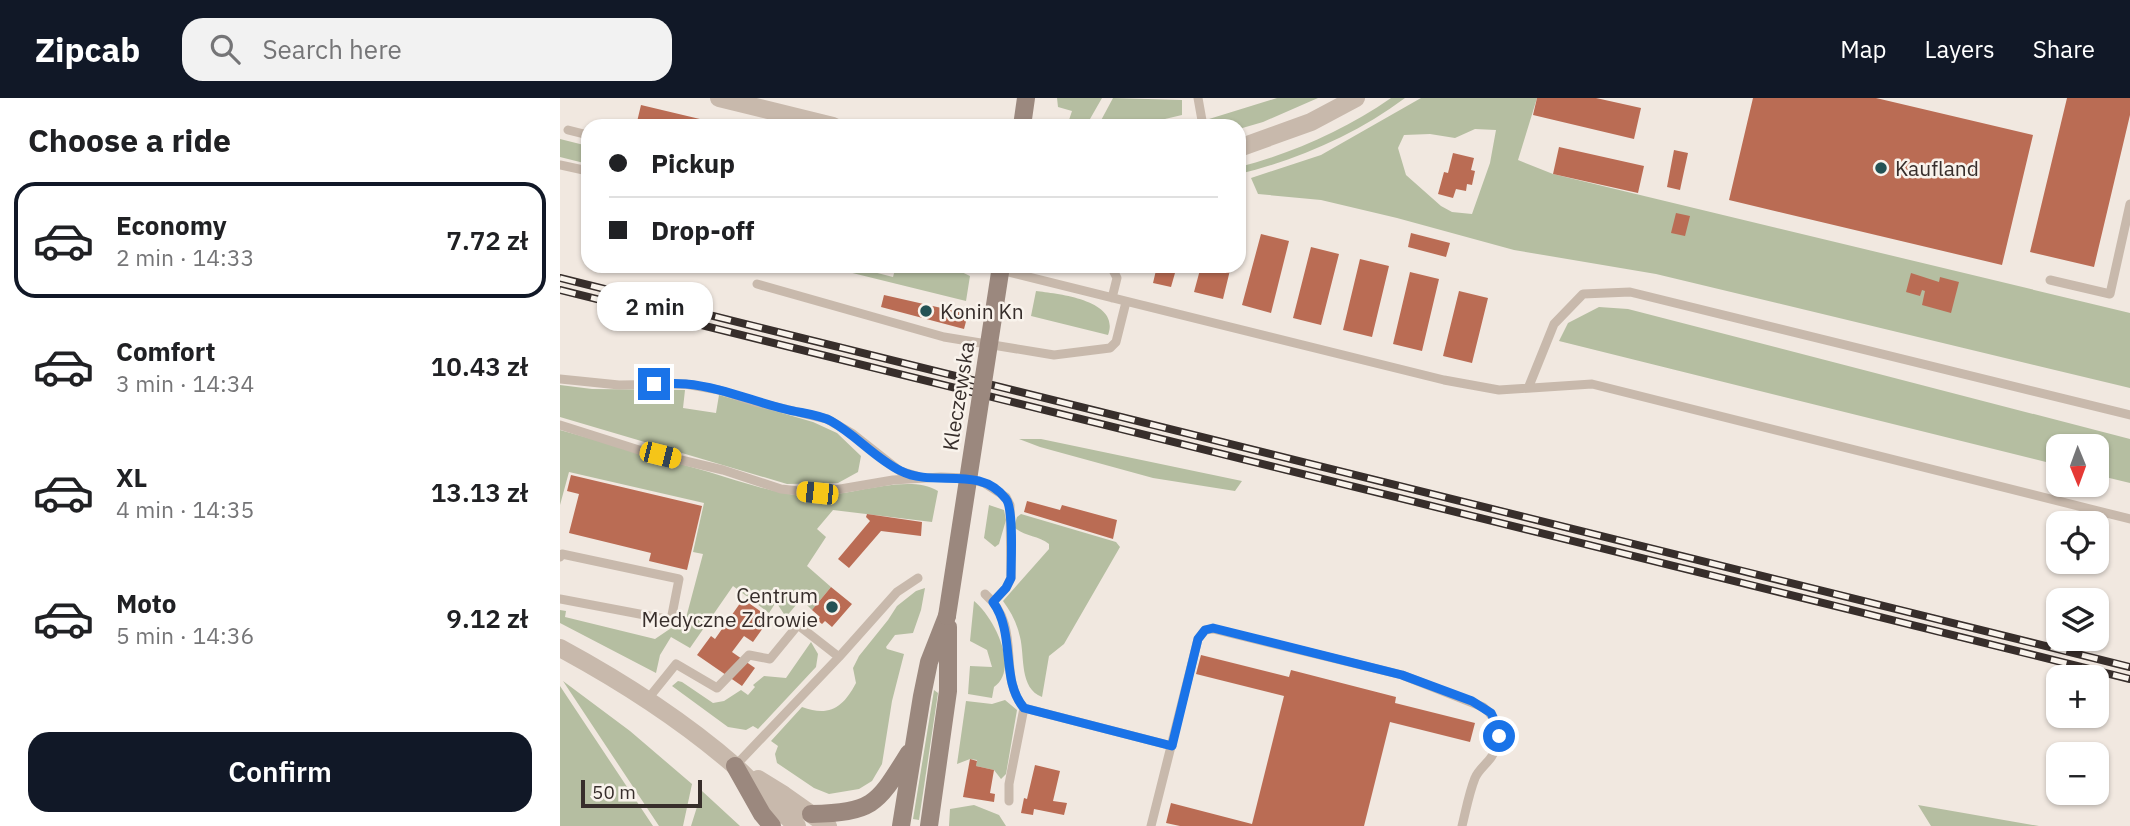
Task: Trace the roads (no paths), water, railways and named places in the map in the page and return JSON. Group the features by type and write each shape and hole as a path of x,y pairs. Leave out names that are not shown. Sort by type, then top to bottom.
{"main road":[{"path":"1023,119 1026,98"},
{"name":"Kleczewska","path":"929,826 948,691 947,617 1000,273"},
{"name":"Kleczewska","path":"901,826 929,662 947,617"},
{"path":"811,814 849,812 876,801 913,747"},
{"path":"735,766 762,814 772,826"}],"street":[{"path":"719,98 781,119"},
{"path":"1246,145 1311,122 1356,98"},
{"path":"560,648 647,700 735,766 785,795 828,826"},
{"path":"735,766 797,826"}],"lane":[{"path":"1198,98 1202,119"},
{"path":"568,130 581,133"},
{"path":"560,164 581,170"},
{"path":"2050,280 2109,293 2130,204"},
{"path":"1012,273 1444,380 1499,390 1592,384 2130,519"},
{"path":"1112,298 1117,278 1114,273"},
{"path":"757,284 944,337 1054,355 1110,348 1116,342 1126,302"},
{"path":"1529,386 1554,324 1583,294 1630,292 2130,415"},
{"path":"560,379 619,385 685,384 719,390 755,402 827,419 853,434 900,471 914,476 965,478 985,482 1006,498 1010,505 1011,578 993,602"},
{"path":"560,425 639,450 723,470 781,489 817,493 893,480 932,477"},
{"path":"560,556 562,554 679,579 671,621 560,599"},
{"path":"735,766 897,592 918,578"},
{"path":"985,594 1002,614 1007,630 1014,697 1024,708 1172,746"},
{"path":"647,700 676,664 717,688 749,655 770,659 797,625 839,657"},
{"path":"1152,826 1198,639 1205,630 1220,629 1402,675 1472,701 1491,713 1498,728 1497,746 1477,774 1462,826"},
{"path":"1009,801 1009,784 1024,708"}],"railway":[{"path":"560,278 2130,667"},
{"path":"560,290 2130,679"}],"place":[{"name":"Kaufland","path":"1881,168"},
{"name":"Konin Kn","path":"926,311"},
{"name":"Centrum Medyczne Zdrowie","path":"832,607"}]}
